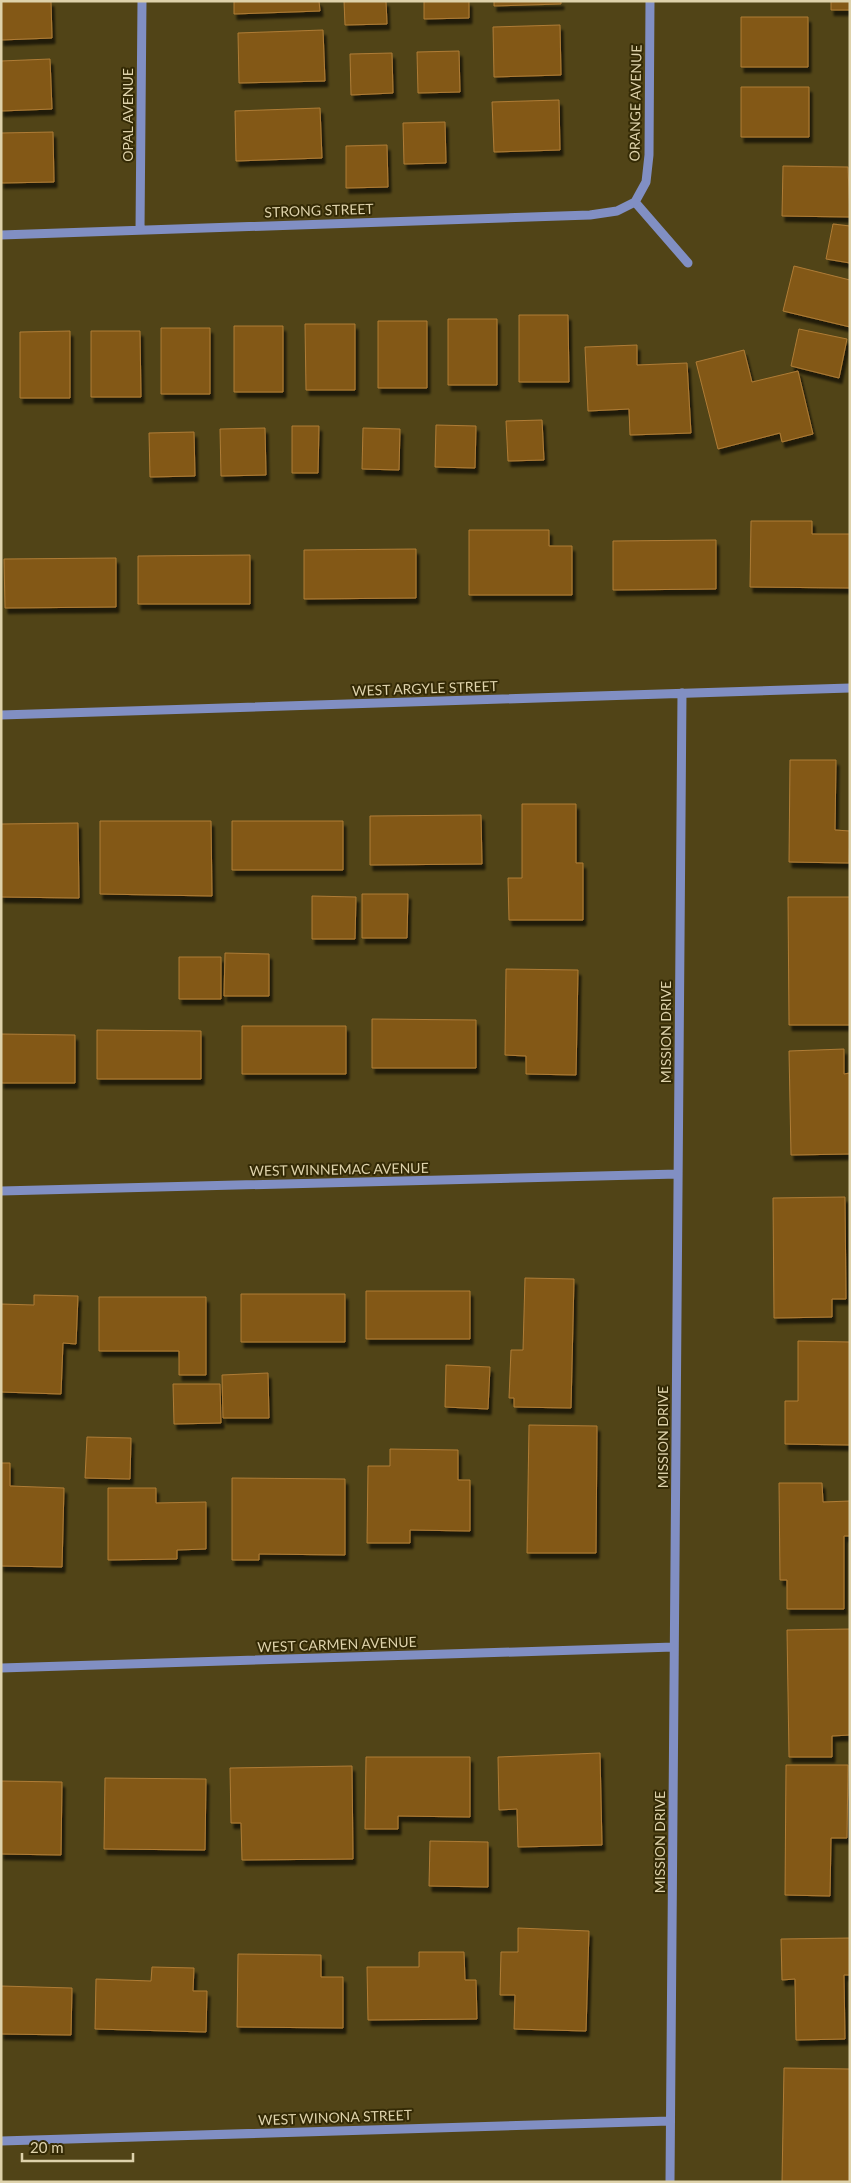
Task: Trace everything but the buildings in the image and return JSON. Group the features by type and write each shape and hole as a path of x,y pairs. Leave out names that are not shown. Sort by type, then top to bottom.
{"street":[{"name":"OPAL AVENUE","path":"140,230 142,1"},
{"name":"ORANGE AVENUE","path":"635,202 646,182 649,155 650,1"},
{"name":"STRONG STREET","path":"1,235 590,215 617,211 635,202"},
{"path":"635,202 688,263"},
{"name":"WEST ARGYLE STREET","path":"1,716 850,688"},
{"name":"MISSION DRIVE","path":"670,2182 682,694"},
{"name":"WEST WINNEMAC AVENUE","path":"1,1191 678,1174"},
{"name":"WEST CARMEN AVENUE","path":"1,1668 674,1646"},
{"name":"WEST WINONA STREET","path":"1,2141 670,2121"}]}
